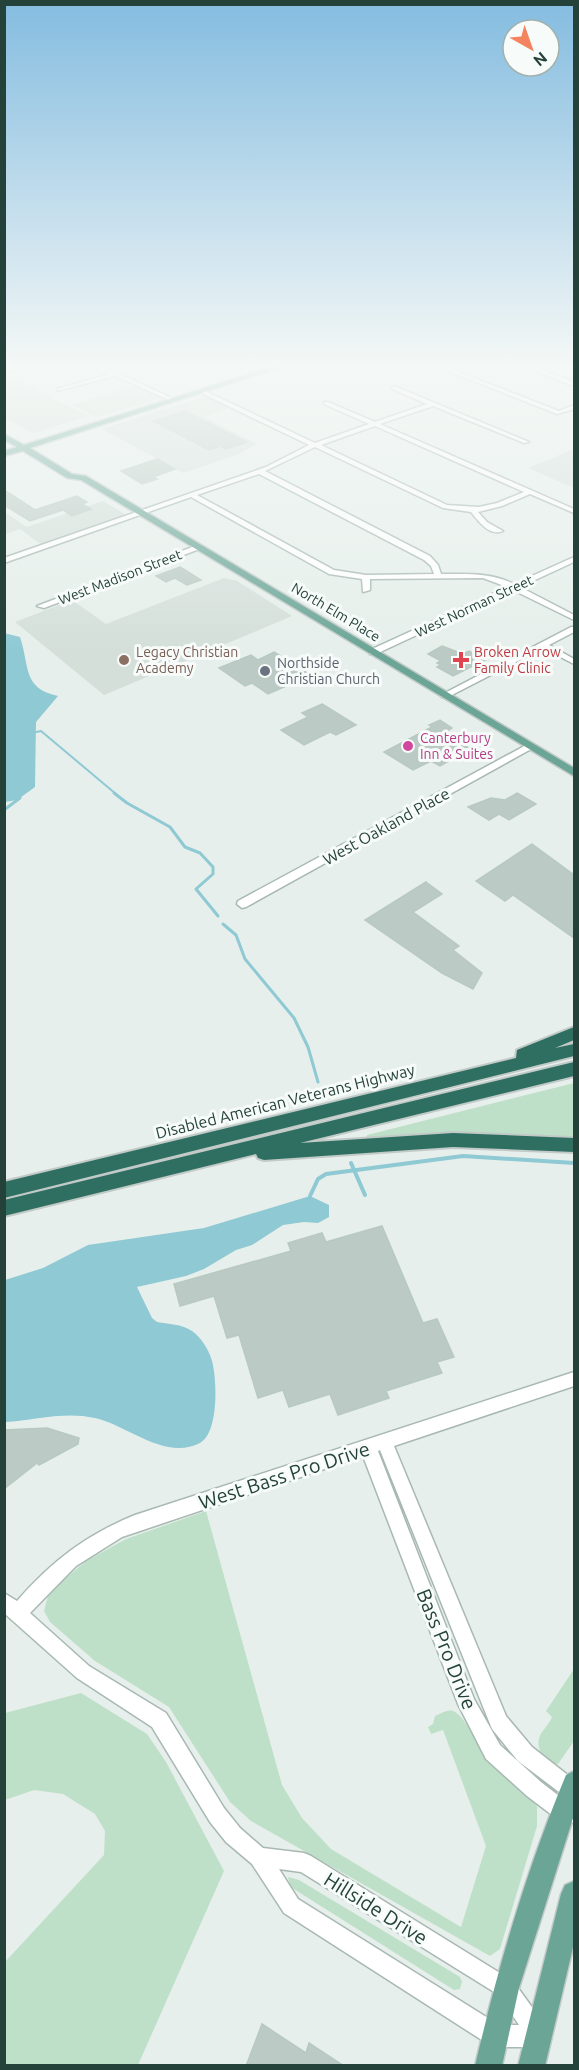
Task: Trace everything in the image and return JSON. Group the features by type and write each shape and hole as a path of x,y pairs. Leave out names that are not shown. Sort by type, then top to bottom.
{"highway":[{"path":"475,1075 574,1033"},
{"name":"Disabled American Veterans Highway","path":"4,1190 574,1050"},
{"path":"4,1208 574,1069"},
{"path":"214,1157 453,1140 574,1145"}],"main road":[{"name":"North Elm Place","path":"46,459 70,476 83,478 574,773"},
{"path":"488,2066 506,1989 572,1797"},
{"path":"531,2066 574,1894"}],"street":[{"path":"4,561 259,471 286,459"},
{"path":"343,459 455,510 492,507 531,491"},
{"path":"455,459 574,511"},
{"path":"259,471 427,558 434,565 438,575"},
{"path":"192,495 323,568 348,576 366,577 483,576 514,587 574,618"},
{"path":"473,510 484,524 499,531"},
{"name":"West Madison Street","path":"41,606 198,548"},
{"name":"West Norman Street","path":"373,652 574,559"},
{"path":"366,577 366,590"},
{"path":"445,695 574,629"},
{"path":"543,645 574,662"},
{"name":"West Oakland Place","path":"242,904 530,746"},
{"name":"West Bass Pro Drive","path":"11,1607 103,1536 135,1523 574,1379"},
{"name":"Bass Pro Drive","path":"377,1445 467,1704 493,1752 511,1770 572,1797"},
{"name":"Bass Pro Drive","path":"377,1445 499,1722 525,1754 572,1797"},
{"path":"11,1607 83,1672 159,1720 218,1815 233,1835 259,1857 291,1906 496,2036 539,2036"},
{"name":"Hillside Drive","path":"259,1857 304,1863 506,1989 539,2036"}],"shaded area":[{"path":"156,459 225,459 183,473"},
{"path":"551,459 574,459 574,488 528,468"},
{"path":"103,501 126,515 42,545 20,529 5,534 4,512 27,527"},
{"name":"Legacy Christian Academy","path":"224,578 237,581 292,616 104,695 15,622 72,600 106,624"}],"green space":[{"path":"574,1083 574,1139 482,1135 367,1139 367,1135"},
{"path":"206,1511 282,1785 302,1818 331,1849 461,1927 486,1846 443,1730 431,1734 428,1727 433,1724 435,1716 444,1712 453,1711 458,1714 492,1764 537,1806 537,1826 500,1949 490,1956 251,1821 230,1802 169,1707 95,1661 50,1622 44,1611 49,1592 86,1561 126,1539"},
{"path":"574,1669 574,1741 558,1764 543,1756 538,1743 552,1717 546,1711"},
{"path":"81,1693 147,1734 166,1762 224,1871 138,2065 5,2065 5,1962 104,1855 105,1831 95,1814 63,1794 34,1790 5,1800 5,1713"},
{"path":"288,1877 299,1880 460,1977 462,1982 460,1989 454,1990 297,1891 290,1886"}],"water":[{"path":"4,633 20,637 29,675 38,688 58,696 36,722 35,787 17,800 5,802"},
{"path":"310,1196 329,1205 329,1217 318,1223 283,1225 252,1245 236,1250 204,1269 186,1276 137,1287 152,1318 157,1322 192,1331 207,1348 211,1357 215,1380 215,1405 211,1428 200,1443 173,1448 160,1445 107,1422 84,1416 72,1415 5,1422 5,1280 43,1268 88,1245 204,1228"}],"building":[{"path":"157,459 175,469 153,477 157,479 142,484 121,471"},
{"path":"4,490 35,510 77,496 87,502 82,504 91,509 72,516 63,510 30,521 4,505"},
{"path":"180,567 201,580 187,585 175,578 166,582 156,576"},
{"name":"Broken Arrow Family Clinic","path":"442,646 463,654 469,651 485,660 453,676 437,667 441,665 437,663 441,661 428,654"},
{"name":"Northside Christian Church","path":"274,652 307,673 281,675 293,683 268,694 252,683 245,686 219,668 251,655 258,660"},
{"path":"322,704 356,725 336,735 330,732 304,745 281,730 308,717 302,713"},
{"path":"440,720 452,728 446,732 470,749 440,766 431,761 413,770 384,752 432,727 429,725"},
{"path":"517,793 536,804 509,820 499,814 489,820 468,807 491,798 505,800"},
{"path":"532,844 574,875 574,938 513,895 505,901 476,881"},
{"path":"426,882 442,894 413,912 459,946 453,950 482,973 473,989 442,973 365,920"},
{"path":"382,1226 423,1323 437,1319 454,1357 437,1362 442,1373 386,1391 389,1398 338,1415 330,1394 289,1407 283,1390 258,1398 239,1335 227,1338 214,1296 180,1306 174,1284 291,1251 288,1243 322,1233 326,1242"},
{"path":"47,1428 79,1438 78,1444 39,1465 37,1463 4,1489 4,1430"},
{"path":"262,2024 306,2053 309,2043 344,2066 246,2066"}],"waterway":[{"path":"32,733 41,731 116,794"},
{"path":"114,793 127,803 170,827 185,847 200,853 213,867 213,874 196,889 218,916"},
{"path":"4,810 20,798"},
{"path":"223,924 236,935 245,959 294,1018 308,1047 318,1082"},
{"path":"354,1170 463,1156 574,1163"},
{"path":"351,1163 354,1170"},
{"path":"310,1196 318,1179 326,1174 354,1170"},
{"path":"354,1170 365,1195"}],"place":[{"name":"Legacy Christian Academy","path":"124,660"},
{"name":"Broken Arrow Family Clinic","path":"461,660"},
{"name":"Northside Christian Church","path":"265,671"},
{"name":"Canterbury Inn & Suites","path":"408,746"}]}
